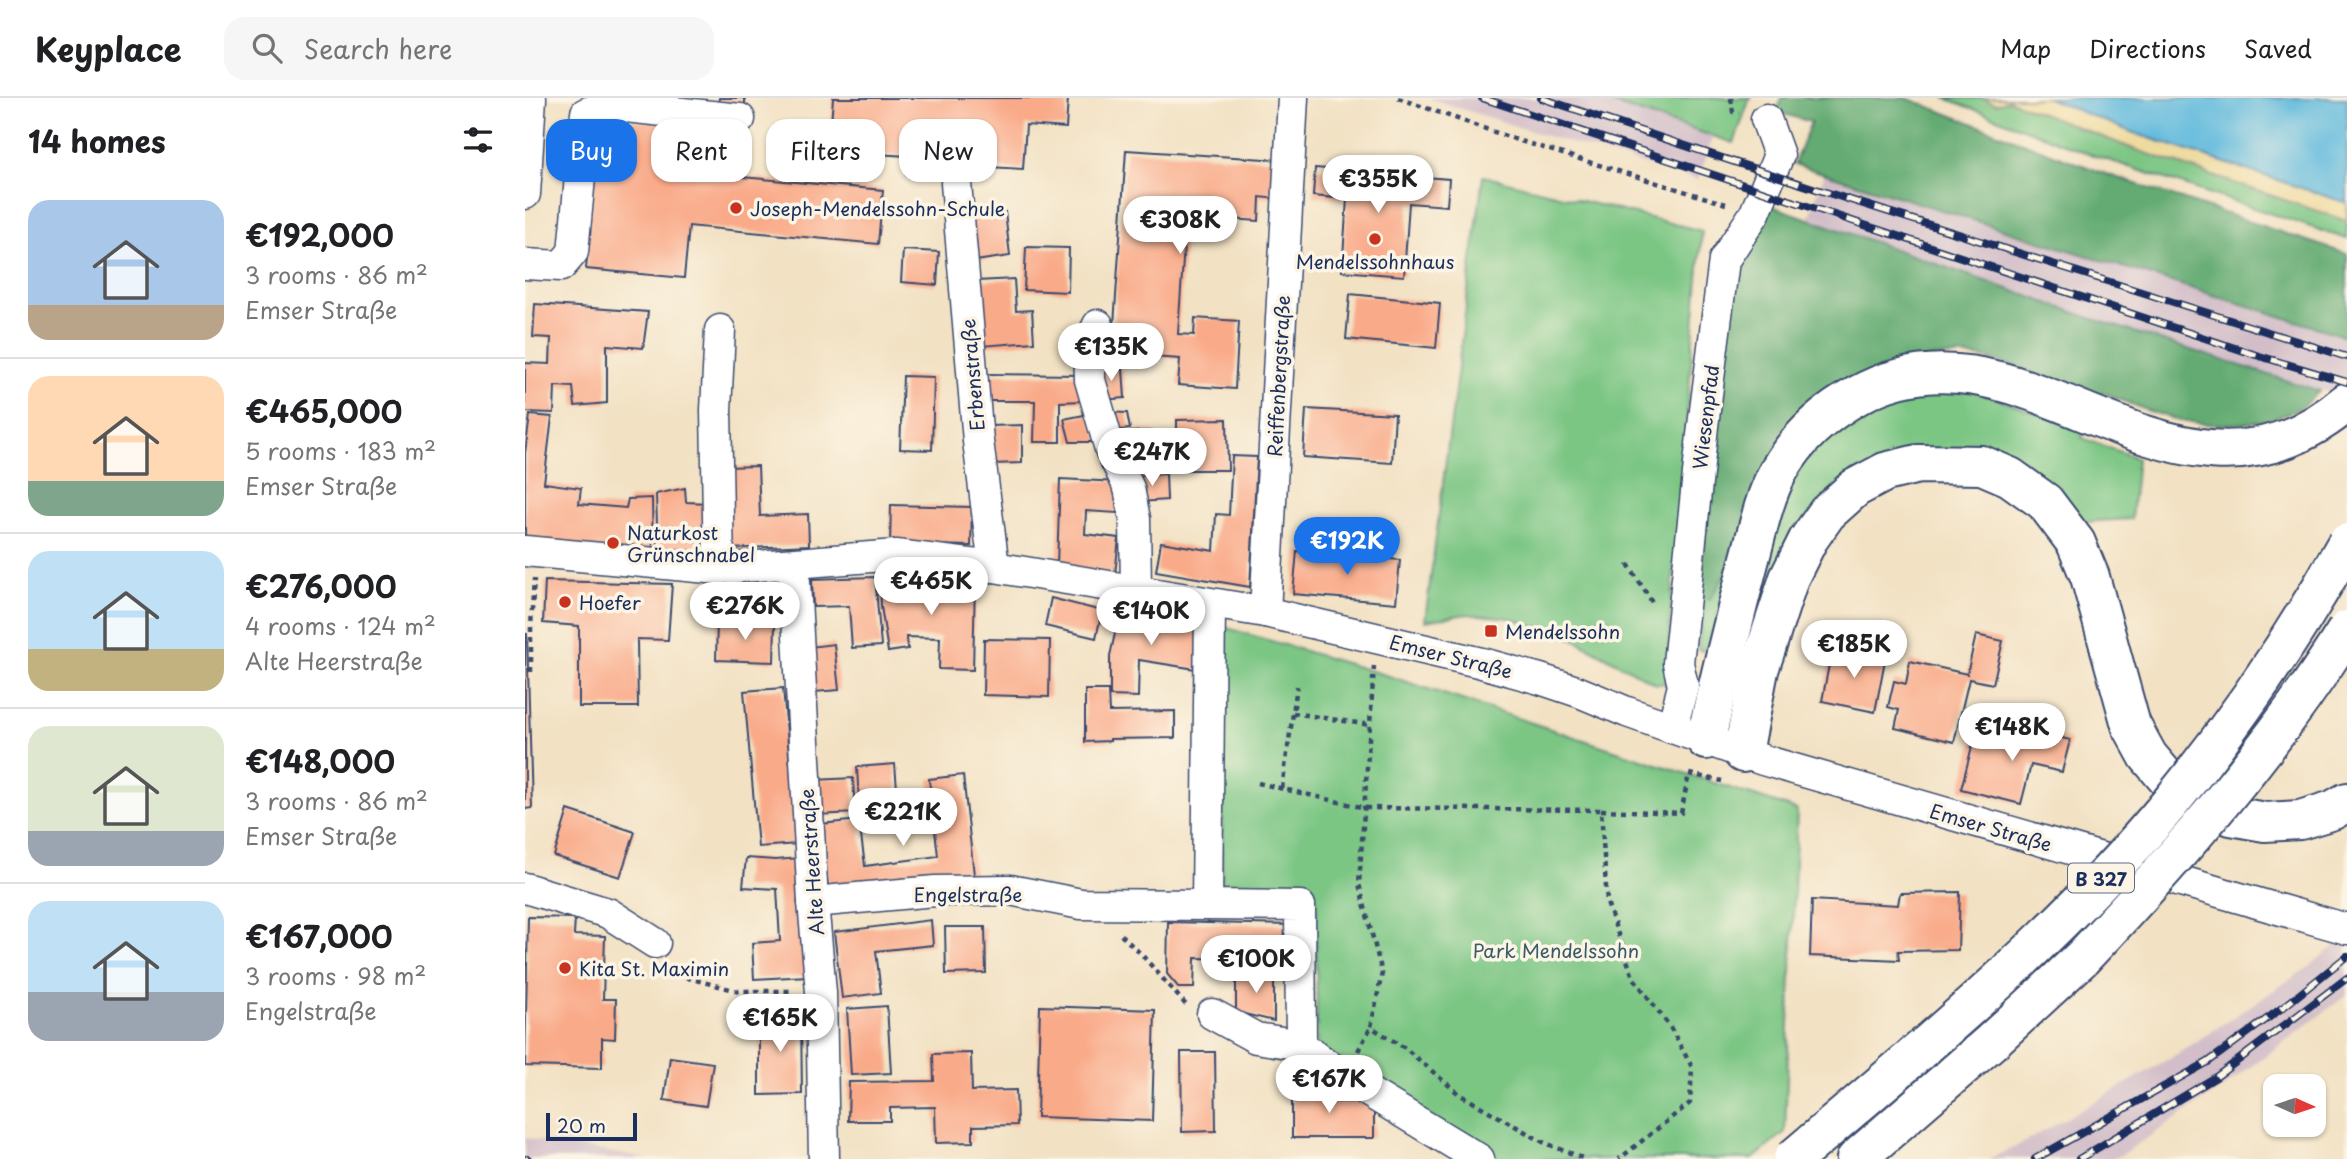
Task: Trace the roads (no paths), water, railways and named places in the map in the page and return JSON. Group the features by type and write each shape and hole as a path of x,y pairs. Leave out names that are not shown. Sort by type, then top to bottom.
{"highway":[{"path":"1689,734 1723,659 1763,511 1779,471 1803,436 1836,407 1873,386 1915,374 1958,372 2000,379 2175,445 2203,450 2231,450 2282,441 2308,431 2347,402"},
{"path":"1737,768 1759,670 1789,578 1808,540 1827,513 1855,488 1885,472 1918,464 1982,465 2010,477 2045,502 2076,542 2090,577 2131,725 2148,756 2170,782 2199,803 2231,816 2265,822 2300,820 2333,810 2347,802"},
{"name":"B 327","path":"1793,1159 1972,1005 2030,951 2170,803 2245,704 2298,626 2347,543"},
{"name":"B 327","path":"1856,1159 2042,996 2147,890 2281,729 2347,630"}],"street":[{"path":"525,194 531,98"},
{"name":"Reiffenbergstraße","path":"1265,612 1293,98"},
{"path":"525,264 561,265 573,252 586,113 606,105 740,119"},
{"name":"Wiesenpfad","path":"1689,734 1678,663 1703,426 1724,260 1755,213 1779,155 1766,119"},
{"name":"Erbenstraße","path":"956,183 978,441 994,567"},
{"path":"1098,325 1089,343 1090,380 1110,449 1129,488 1135,519 1136,591"},
{"path":"719,569 716,410 720,330"},
{"name":"Emser Straße","path":"530,561 719,569 896,555 994,567 1210,605 1265,612 1540,679 1689,734 1737,768 1873,793 2347,929"},
{"name":"Alte Heerstraße","path":"794,564 813,902 821,992 824,1159"},
{"path":"1207,905 1210,605"},
{"path":"525,888 608,913 655,943"},
{"name":"Engelstraße","path":"813,902 935,891 1010,890 1087,904 1300,906 1301,1045"},
{"path":"1212,1014 1256,1038 1301,1045 1344,1077 1479,1159"}],"water":[{"path":"2047,98 2347,98 2347,203 2134,133"}],"railway":[{"path":"1482,98 2256,355 2347,382"},
{"path":"1541,98 1819,190 2347,357"},
{"path":"2035,1159 2208,1062 2347,956"},
{"path":"2079,1159 2216,1077 2347,978"}],"place":[{"name":"Joseph-Mendelssohn-Schule","path":"736,208"},
{"name":"Mendelssohnhaus","path":"1375,239"},
{"name":"Naturkost Grünschnabel","path":"613,543"},
{"name":"Hoefer","path":"565,602"},
{"name":"Mendelssohn","path":"1491,631"},
{"name":"Kita St. Maximin","path":"565,968"}],"park label":[{"name":"Park Mendelssohn","path":"1556,950"}]}
